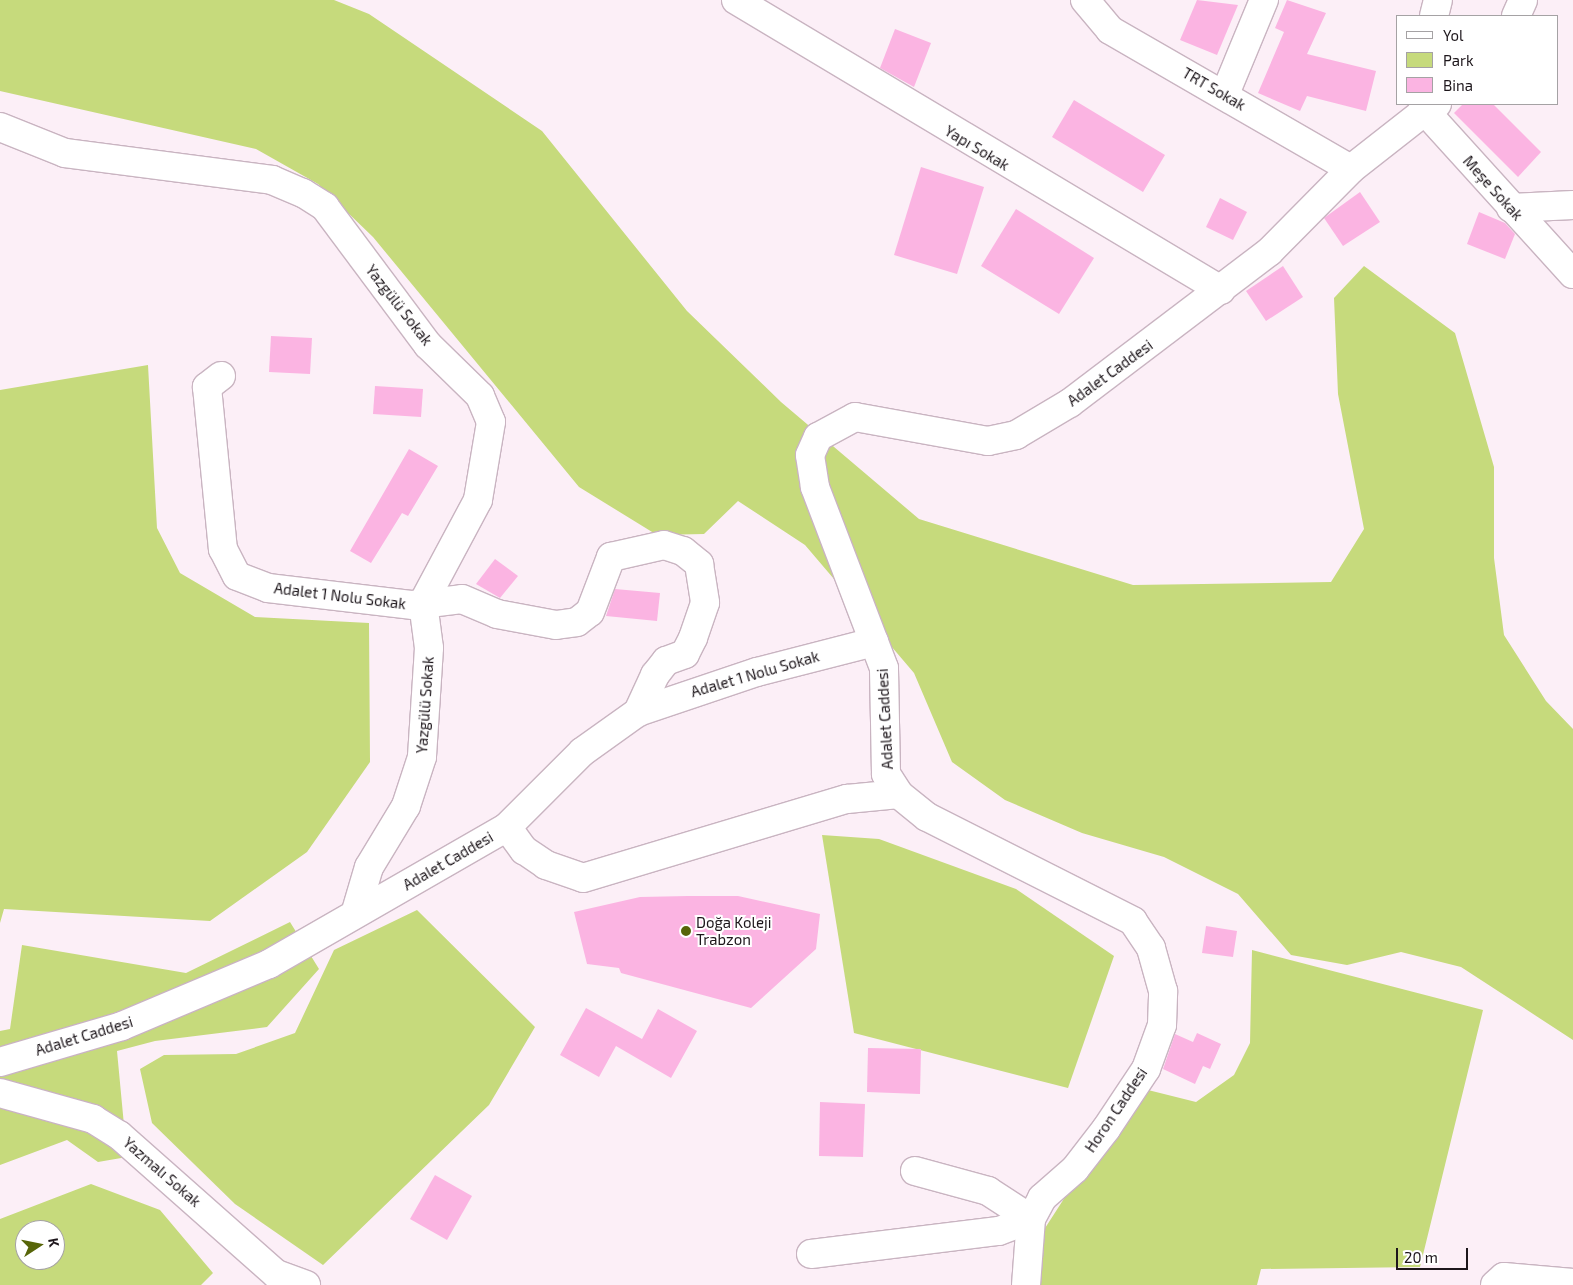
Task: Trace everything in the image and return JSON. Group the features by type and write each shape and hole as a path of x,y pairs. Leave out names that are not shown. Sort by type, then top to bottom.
{"street":[{"name":"Yapı Sokak","path":"736,0 1222,290"},
{"name":"TRT Sokak","path":"1085,0 1110,30 1225,94 1351,169"},
{"path":"1225,94 1264,0"},
{"path":"1434,15 1438,0"},
{"path":"1516,15 1522,0"},
{"name":"Adalet Caddesi","path":"0,1062 122,1026 188,1001 269,964 356,911 427,876 507,827 524,850 539,860 583,878 847,798 899,794 886,774 884,668 815,487 810,455 818,437 855,417 988,441 1016,435 1070,403 1222,290 1269,252 1351,169 1428,106"},
{"name":"Meşe Sokak","path":"1428,106 1511,208 1573,274"},
{"name":"Yazgülü Sokak","path":"0,127 65,153 272,180 325,207 428,345 480,396 491,422 478,500 423,603 429,648 422,757 406,806 369,867 356,911"},
{"path":"1511,208 1573,205"},
{"name":"Adalet 1 Nolu Sokak","path":"221,376 207,387 222,548 237,576 268,588 423,603 462,599 498,614 556,625 577,622 590,612 611,557 643,546 664,545 682,551 699,564 705,603 685,654 666,661 655,675 638,712"},
{"name":"Adalet 1 Nolu Sokak","path":"507,827 582,752 638,712 757,672 874,642"},
{"name":"Horon Caddesi","path":"899,794 927,817 1133,921 1151,948 1162,991 1162,1025 1146,1069 1106,1129 1075,1168 1042,1198 1031,1219 1026,1285"},
{"name":"Yazmalı Sokak","path":"0,1093 93,1119 119,1135 276,1274 306,1285"},
{"path":"915,1171 988,1191 1031,1219"},
{"path":"812,1254 999,1231 1031,1219"},
{"path":"1495,1285 1504,1277 1573,1283"}],"green space":[{"path":"0,0 334,0 369,14 542,131 687,311 781,402 919,519 1133,585 1331,582 1364,529 1338,394 1334,298 1364,266 1455,333 1494,467 1494,558 1504,635 1546,701 1573,729 1573,1040 1461,967 1401,952 1347,965 1291,955 1238,894 1164,857 1082,833 1005,800 952,762 914,673 805,545 738,501 704,534 657,535 579,487 373,237 318,184 256,149 0,91"},
{"path":"148,365 157,528 180,573 255,617 369,623 370,762 307,852 210,921 4,909 0,923 0,390"},
{"path":"822,835 879,839 1016,889 1114,956 1068,1088 854,1033"},
{"path":"417,910 535,1027 489,1105 323,1265 235,1204 152,1123 140,1069 164,1055 236,1054 295,1033 334,950"},
{"path":"290,922 319,969 267,1027 155,1041 117,1051 127,1157 98,1162 67,1140 0,1165 0,1031 10,1029 22,945 186,973"},
{"path":"1252,950 1483,1010 1420,1267 1261,1269 1257,1285 1041,1285 1038,1239 1136,1087 1196,1102 1234,1075 1250,1043"},
{"path":"91,1184 160,1210 213,1273 201,1285 0,1285 0,1219"}],"building":[{"path":"1197,0 1238,5 1217,55 1180,40"},
{"path":"1287,0 1326,13 1307,54 1376,71 1366,111 1307,96 1300,111 1258,93 1284,32 1275,28"},
{"path":"895,29 931,43 914,87 880,68"},
{"path":"1074,100 1165,155 1143,192 1052,137"},
{"path":"1462,105 1494,105 1541,152 1518,177 1454,113"},
{"path":"921,167 984,187 957,274 894,255"},
{"path":"1360,192 1380,222 1343,246 1324,218"},
{"path":"1220,198 1247,212 1233,240 1206,227"},
{"path":"1016,209 1094,258 1059,314 981,266"},
{"path":"1479,212 1505,223 1515,234 1505,259 1467,244"},
{"path":"1283,266 1303,297 1266,321 1246,291"},
{"path":"271,336 312,338 310,374 269,372"},
{"path":"375,386 423,389 421,417 373,414"},
{"path":"409,449 438,466 408,516 402,513 371,563 350,551"},
{"path":"495,559 518,576 500,598 476,584"},
{"path":"615,589 660,593 657,621 606,616"},
{"path":"738,896 820,914 816,949 751,1008 621,973 619,968 587,964 574,912 640,897"},
{"path":"1206,926 1237,931 1233,957 1202,953"},
{"path":"586,1008 642,1039 658,1009 697,1031 671,1078 616,1046 599,1077 560,1055"},
{"path":"1197,1033 1221,1044 1210,1069 1203,1066 1195,1084 1163,1069 1175,1034 1193,1042"},
{"path":"868,1048 921,1049 920,1094 867,1092"},
{"path":"820,1102 865,1104 863,1157 819,1156"},
{"path":"435,1175 472,1196 447,1240 410,1219"}],"place":[{"name":"Doğa Koleji Trabzon","path":"686,931"}]}
